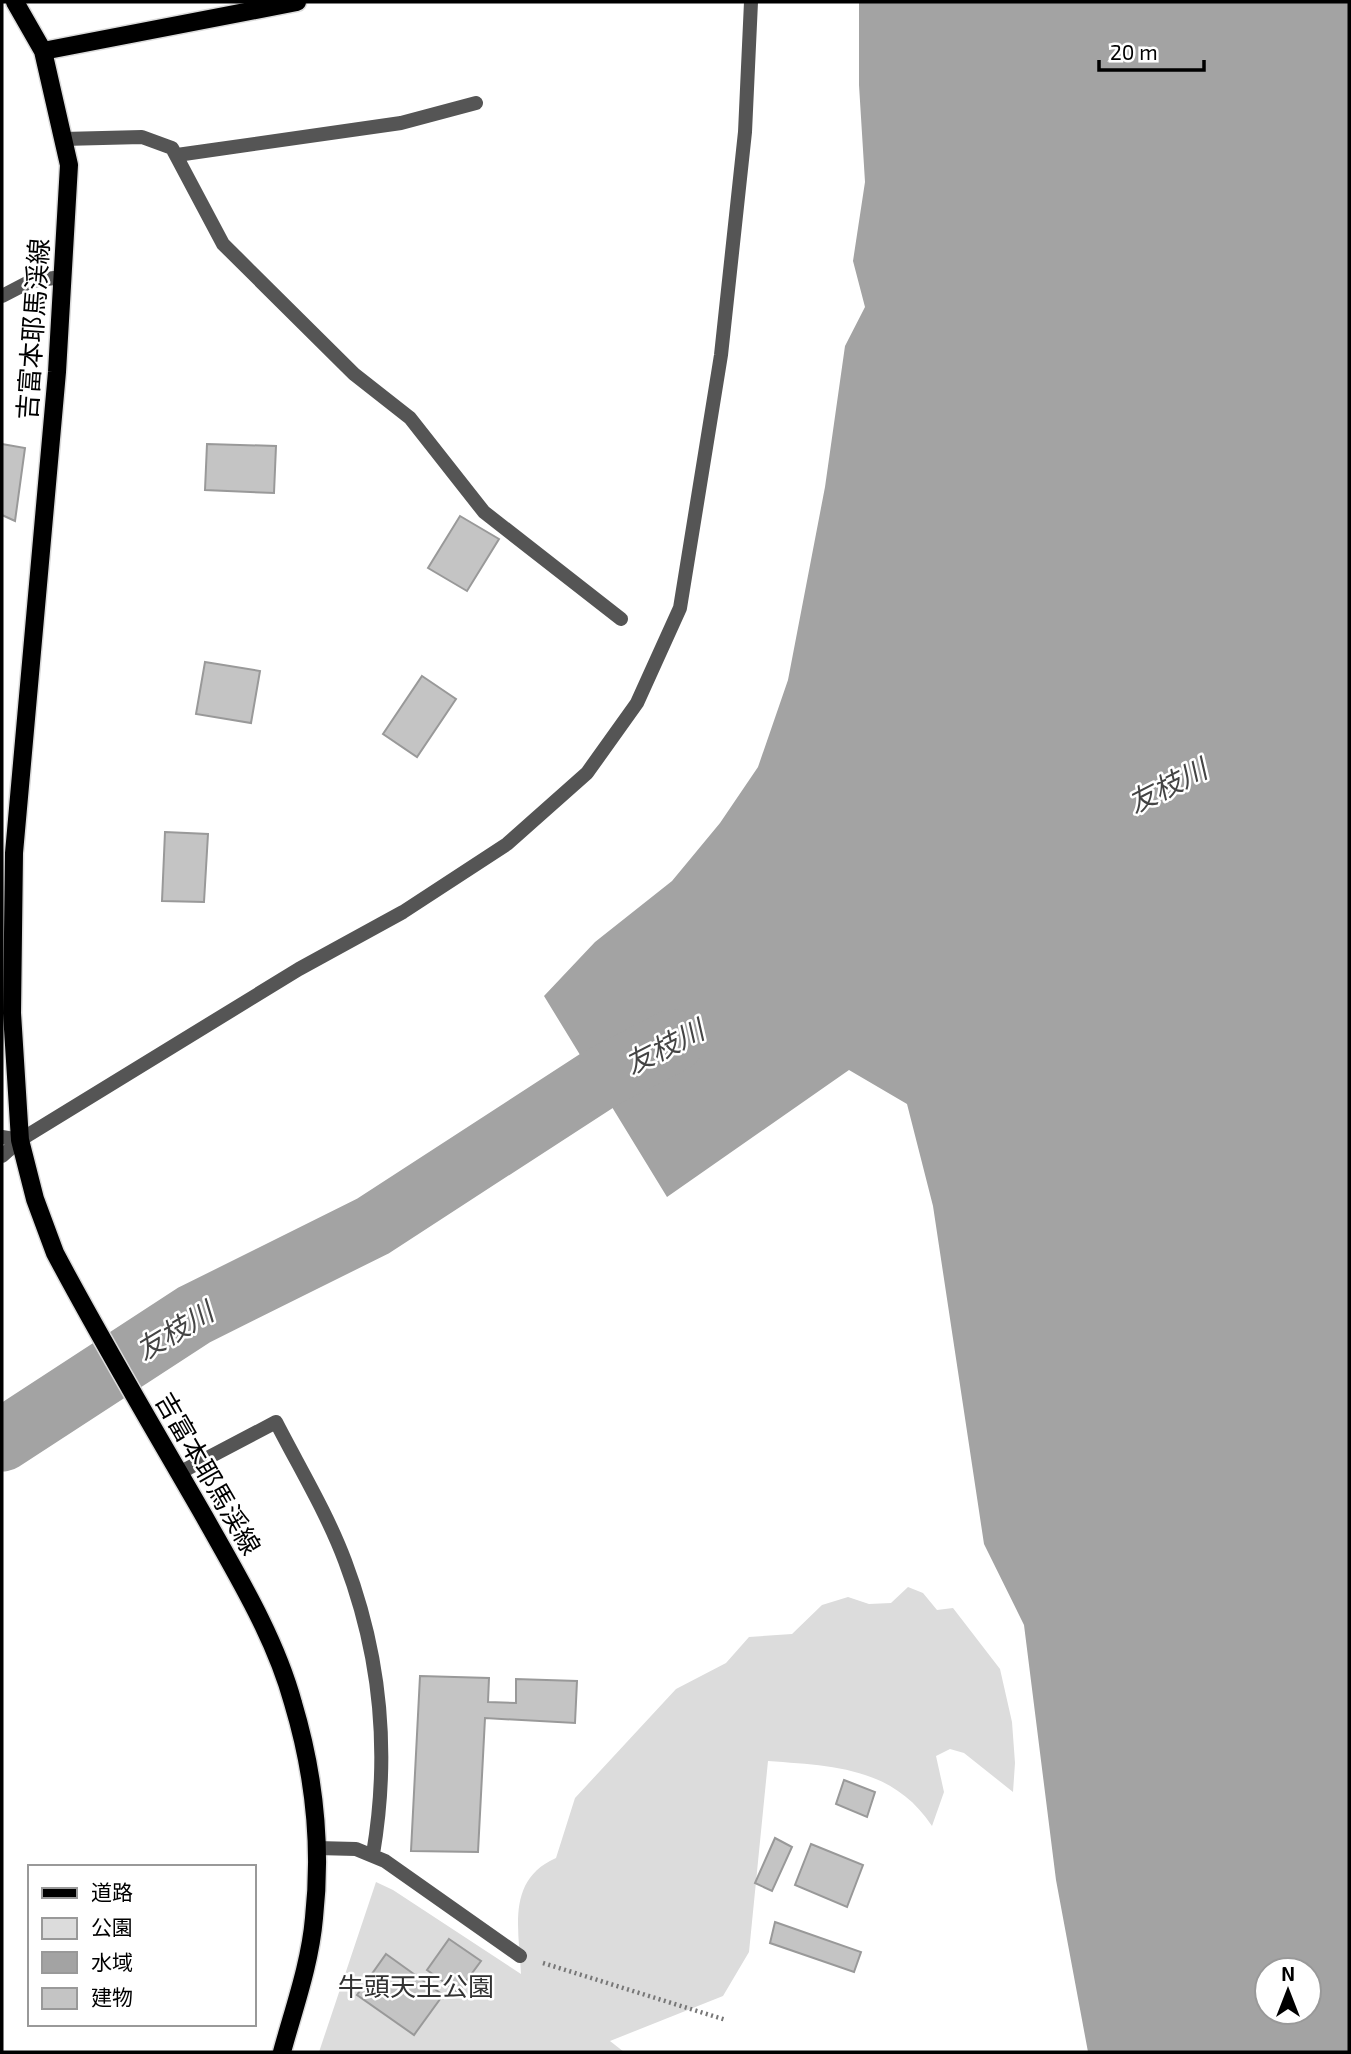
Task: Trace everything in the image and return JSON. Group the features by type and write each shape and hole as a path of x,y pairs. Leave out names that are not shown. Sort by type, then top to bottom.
{"main road":[{"name":"吉富本耶馬渓線","path":"15,2 43,51 69,165 57,372 14,853 12,1013 20,1140 35,1199 55,1253 237,1574 277,1658 293,1702 313,1790 317,1849 314,1918 309,1955 282,2052"},
{"path":"43,51 297,2"}],"street":[{"path":"2,1156 20,1140 299,969 403,912 507,844 587,773 637,703 680,608 721,355 745,132 751,2"},
{"path":"177,155 401,123 477,103"},
{"path":"63,139 142,137 172,148 223,244 354,373 410,418 484,512 621,619"},
{"path":"2,296 31,281 62,277"},
{"path":"2,1137 20,1140"},
{"path":"179,1473 276,1422 315,1498 345,1559 377,1675 383,1745 373,1854"},
{"path":"317,1849 356,1849 373,1854 520,1956"}],"path":[{"path":"520,1956 726,2020"}],"green space":[{"name":"牛頭天王公園","path":"908,1587 923,1593 937,1610 953,1608 1000,1669 1012,1722 1015,1763 1013,1792 964,1753 950,1749 936,1756 944,1792 932,1826 916,1806 899,1792 860,1773 816,1765 768,1761 749,1952 723,1996 610,2041 624,2052 319,2052 376,1882 393,1890 521,1974 519,1907 529,1879 540,1867 556,1858 575,1798 676,1689 726,1663 749,1637 792,1634 822,1605 848,1597 869,1604 891,1603"}],"water":[{"path":"859,2 1349,2 1349,2052 1088,2052 1056,1880 1024,1625 984,1544 933,1206 907,1104 849,1070 667,1197 544,996 595,942 672,881 720,823 758,767 788,680 825,487 845,346 865,307 853,261 865,182 859,85"}],"building":[{"path":"2,444 25,448 15,521 2,515"},
{"path":"207,444 276,446 274,493 205,490"},
{"path":"460,516 499,539 467,591 428,568"},
{"path":"205,662 260,671 251,723 196,714"},
{"path":"422,676 456,699 417,757 383,734"},
{"path":"165,832 208,834 204,902 162,901"},
{"path":"420,1676 489,1678 488,1702 516,1703 516,1679 577,1681 575,1723 485,1718 478,1852 411,1851"},
{"path":"844,1780 875,1792 867,1817 836,1804"},
{"path":"775,1838 792,1847 772,1891 755,1883"},
{"path":"811,1844 863,1865 847,1907 795,1885"},
{"path":"775,1922 861,1952 854,1972 770,1943"},
{"path":"449,1939 481,1961 458,1992 427,1970"},
{"path":"386,1954 443,1995 414,2035 357,1995"}],"waterway":[{"name":"友枝川","path":"2,1440 194,1315 373,1226 601,1078 673,1041"}]}
